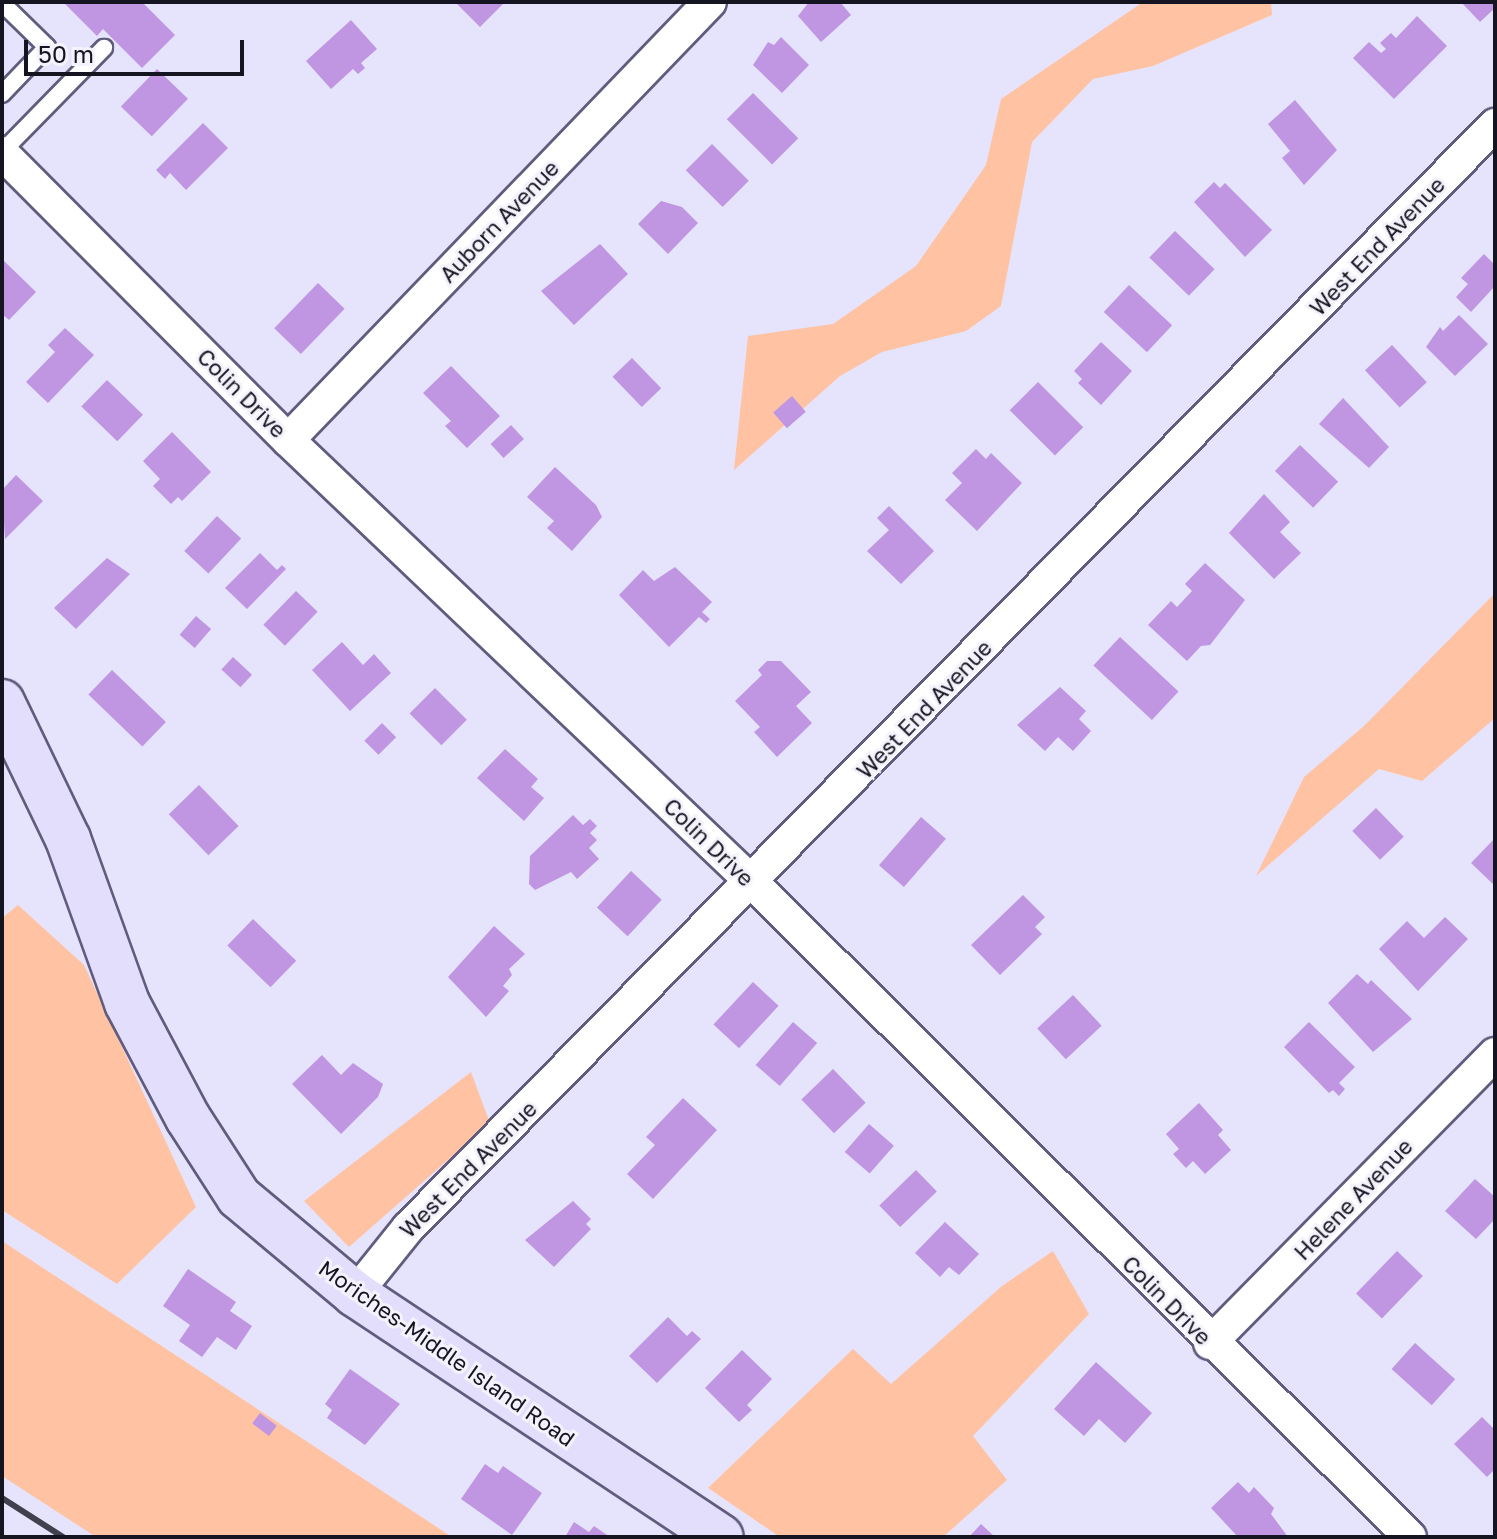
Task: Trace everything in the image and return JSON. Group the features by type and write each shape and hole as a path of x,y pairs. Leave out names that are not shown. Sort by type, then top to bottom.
{"main road":[{"name":"Moriches-Middle Island Road","path":"2,702 68,839 127,1003 188,1118 239,1197 355,1294 721,1537"}],"street":[{"name":"Auborn Avenue","path":"288,440 710,2"},
{"name":"West End Avenue","path":"355,1294 408,1228 753,883 1495,125"},
{"name":"Colin Drive","path":"2,153 288,440 753,883 1210,1343 1410,1537"},
{"name":"Helene Avenue","path":"1210,1343 1495,1054"}],"lane":[{"path":"2,3 47,47 2,94"},
{"path":"2,153 104,48"}],"shaded area":[{"path":"1143,2 1271,2 1272,15 1153,66 1093,79 1032,142 1001,306 966,331 882,352 840,376 734,470 748,336 833,324 916,266 986,165 1001,99"},
{"path":"1495,593 1495,718 1422,781 1379,769 1256,876 1304,777 1364,726"},
{"path":"18,905 84,965 196,1207 117,1284 2,1210 2,918"},
{"path":"471,1072 490,1123 349,1247 304,1201"},
{"path":"2,1241 452,1537 96,1537 2,1476"},
{"path":"1053,1251 1089,1314 973,1436 1007,1480 943,1537 780,1537 708,1488 853,1349 891,1384 1002,1286"}],"building":[{"path":"63,2 142,2 175,35 142,68 103,29 97,36"},
{"path":"455,2 505,2 480,27"},
{"path":"809,2 840,2 851,15 821,42 798,16"},
{"path":"1461,2 1495,2 1495,8 1480,22"},
{"path":"1417,16 1447,46 1394,99 1353,58 1369,42 1381,53 1386,49 1380,43 1391,33 1396,38"},
{"path":"351,20 377,49 361,63 365,68 358,74 353,69 331,89 306,61"},
{"path":"781,37 809,65 782,93 753,65 768,42 774,45"},
{"path":"157,69 188,99 152,136 121,106"},
{"path":"753,93 798,138 772,164 727,119"},
{"path":"1295,100 1337,150 1304,185 1282,158 1290,151 1268,124"},
{"path":"203,123 228,148 186,190 170,173 165,179 156,170"},
{"path":"712,144 749,181 723,207 686,170"},
{"path":"1214,182 1220,188 1225,183 1272,230 1245,257 1194,202"},
{"path":"661,201 682,207 698,223 668,254 638,224"},
{"path":"1175,231 1215,269 1189,296 1149,258"},
{"path":"600,244 628,274 574,325 541,291"},
{"path":"1484,254 1495,265 1495,286 1471,312 1456,297 1468,284 1461,278"},
{"path":"2,259 36,292 9,320 2,314"},
{"path":"318,283 345,309 301,354 274,328"},
{"path":"1129,285 1172,325 1147,352 1104,312"},
{"path":"1459,315 1488,344 1455,376 1426,347 1440,327 1443,331"},
{"path":"65,328 94,355 48,403 26,382 55,352 48,345"},
{"path":"1101,342 1132,371 1101,405 1078,383 1082,379 1074,371"},
{"path":"1392,345 1427,382 1400,408 1365,370"},
{"path":"632,358 661,388 642,407 613,377"},
{"path":"451,366 500,416 467,448 445,426 451,421 423,393"},
{"path":"107,380 143,415 117,441 81,407"},
{"path":"1038,382 1083,427 1055,456 1010,410"},
{"path":"792,396 806,412 787,428 773,412"},
{"path":"1343,398 1389,447 1369,468 1319,424"},
{"path":"511,425 524,439 503,458 491,444"},
{"path":"172,432 211,472 182,501 178,497 171,504 153,486 160,479 143,461"},
{"path":"1300,445 1338,482 1313,508 1275,471"},
{"path":"976,449 986,459 991,453 1022,483 977,531 945,500 962,483 952,473"},
{"path":"555,467 596,505 602,517 572,551 547,528 554,521 527,497"},
{"path":"16,475 43,501 5,539 2,490"},
{"path":"1264,494 1290,522 1280,532 1301,553 1274,579 1229,533"},
{"path":"889,506 934,551 901,584 867,551 889,530 877,518"},
{"path":"217,516 241,539 208,574 184,551"},
{"path":"260,553 277,570 282,565 286,569 247,609 225,588"},
{"path":"107,558 130,574 76,629 54,608"},
{"path":"1205,563 1245,600 1210,645 1201,646 1187,661 1148,625 1171,601 1177,607 1192,591 1185,584"},
{"path":"675,567 712,602 702,612 710,619 706,623 699,617 669,647 619,595 643,570 654,581"},
{"path":"296,591 318,612 285,646 263,625"},
{"path":"196,616 211,629 195,648 180,635"},
{"path":"1120,637 1179,692 1152,720 1093,666"},
{"path":"342,642 363,665 374,654 391,673 350,711 312,670"},
{"path":"233,657 252,675 240,687 221,669"},
{"path":"767,661 781,661 811,692 796,706 812,723 777,757 754,732 760,727 735,701 762,675 758,670"},
{"path":"112,670 166,722 142,747 88,694"},
{"path":"1060,687 1086,711 1079,719 1091,731 1073,751 1058,737 1045,751 1017,725"},
{"path":"435,688 467,720 441,745 410,713"},
{"path":"382,723 396,737 378,755 364,741"},
{"path":"505,749 538,779 531,787 544,798 524,821 477,778"},
{"path":"199,785 239,826 208,855 169,814"},
{"path":"1376,808 1404,837 1380,860 1352,831"},
{"path":"573,815 583,825 590,819 597,826 590,833 597,840 589,848 599,859 577,879 571,872 535,890 529,884 530,856"},
{"path":"921,817 946,839 904,887 879,865"},
{"path":"1495,838 1495,886 1471,863"},
{"path":"631,871 662,900 628,936 597,908"},
{"path":"1023,895 1045,917 1035,927 1042,934 1000,975 971,945"},
{"path":"1445,917 1468,939 1418,991 1379,949 1407,921 1424,938"},
{"path":"253,919 296,961 270,987 227,946"},
{"path":"494,926 525,954 509,969 512,975 503,986 509,991 486,1017 448,977"},
{"path":"1357,974 1368,984 1371,980 1412,1019 1373,1052 1328,1003"},
{"path":"753,982 779,1006 739,1048 713,1024"},
{"path":"1073,995 1102,1026 1066,1059 1037,1028"},
{"path":"793,1022 817,1043 780,1086 756,1065"},
{"path":"1309,1022 1355,1067 1339,1083 1345,1089 1339,1096 1333,1090 1329,1093 1284,1047"},
{"path":"322,1055 341,1075 353,1063 383,1084 378,1097 341,1134 292,1084"},
{"path":"833,1069 866,1103 834,1133 801,1100"},
{"path":"683,1098 717,1130 653,1199 627,1174 655,1145 646,1137"},
{"path":"1199,1103 1223,1130 1218,1135 1231,1150 1205,1174 1193,1161 1186,1168 1173,1154 1179,1149 1166,1134"},
{"path":"869,1124 894,1146 870,1174 845,1152"},
{"path":"916,1170 937,1192 900,1227 879,1205"},
{"path":"1475,1179 1495,1197 1495,1219 1476,1239 1445,1211"},
{"path":"573,1201 591,1219 586,1224 591,1229 554,1267 525,1240"},
{"path":"945,1222 979,1254 959,1275 949,1267 940,1277 915,1253"},
{"path":"1397,1251 1423,1276 1382,1318 1356,1293"},
{"path":"188,1269 236,1302 230,1311 252,1326 236,1350 217,1337 202,1357 179,1341 190,1325 163,1306"},
{"path":"668,1317 687,1336 692,1331 701,1339 657,1383 629,1356"},
{"path":"1415,1343 1455,1379 1432,1405 1392,1369"},
{"path":"742,1350 772,1379 747,1405 752,1410 739,1422 705,1388"},
{"path":"1096,1362 1152,1413 1125,1443 1099,1419 1084,1436 1054,1409"},
{"path":"350,1369 400,1404 365,1445 327,1418 332,1410 325,1404"},
{"path":"260,1413 277,1426 269,1436 252,1423"},
{"path":"1482,1417 1495,1430 1495,1469 1487,1477 1454,1444"},
{"path":"485,1464 498,1473 503,1466 542,1493 512,1535 461,1499"},
{"path":"1238,1482 1249,1493 1254,1487 1274,1508 1271,1514 1288,1537 1238,1537 1211,1508"},
{"path":"574,1522 589,1532 594,1526 610,1537 565,1537"},
{"path":"981,1524 995,1537 969,1537"}],"railway":[{"path":"2,1498 63,1537"}]}
